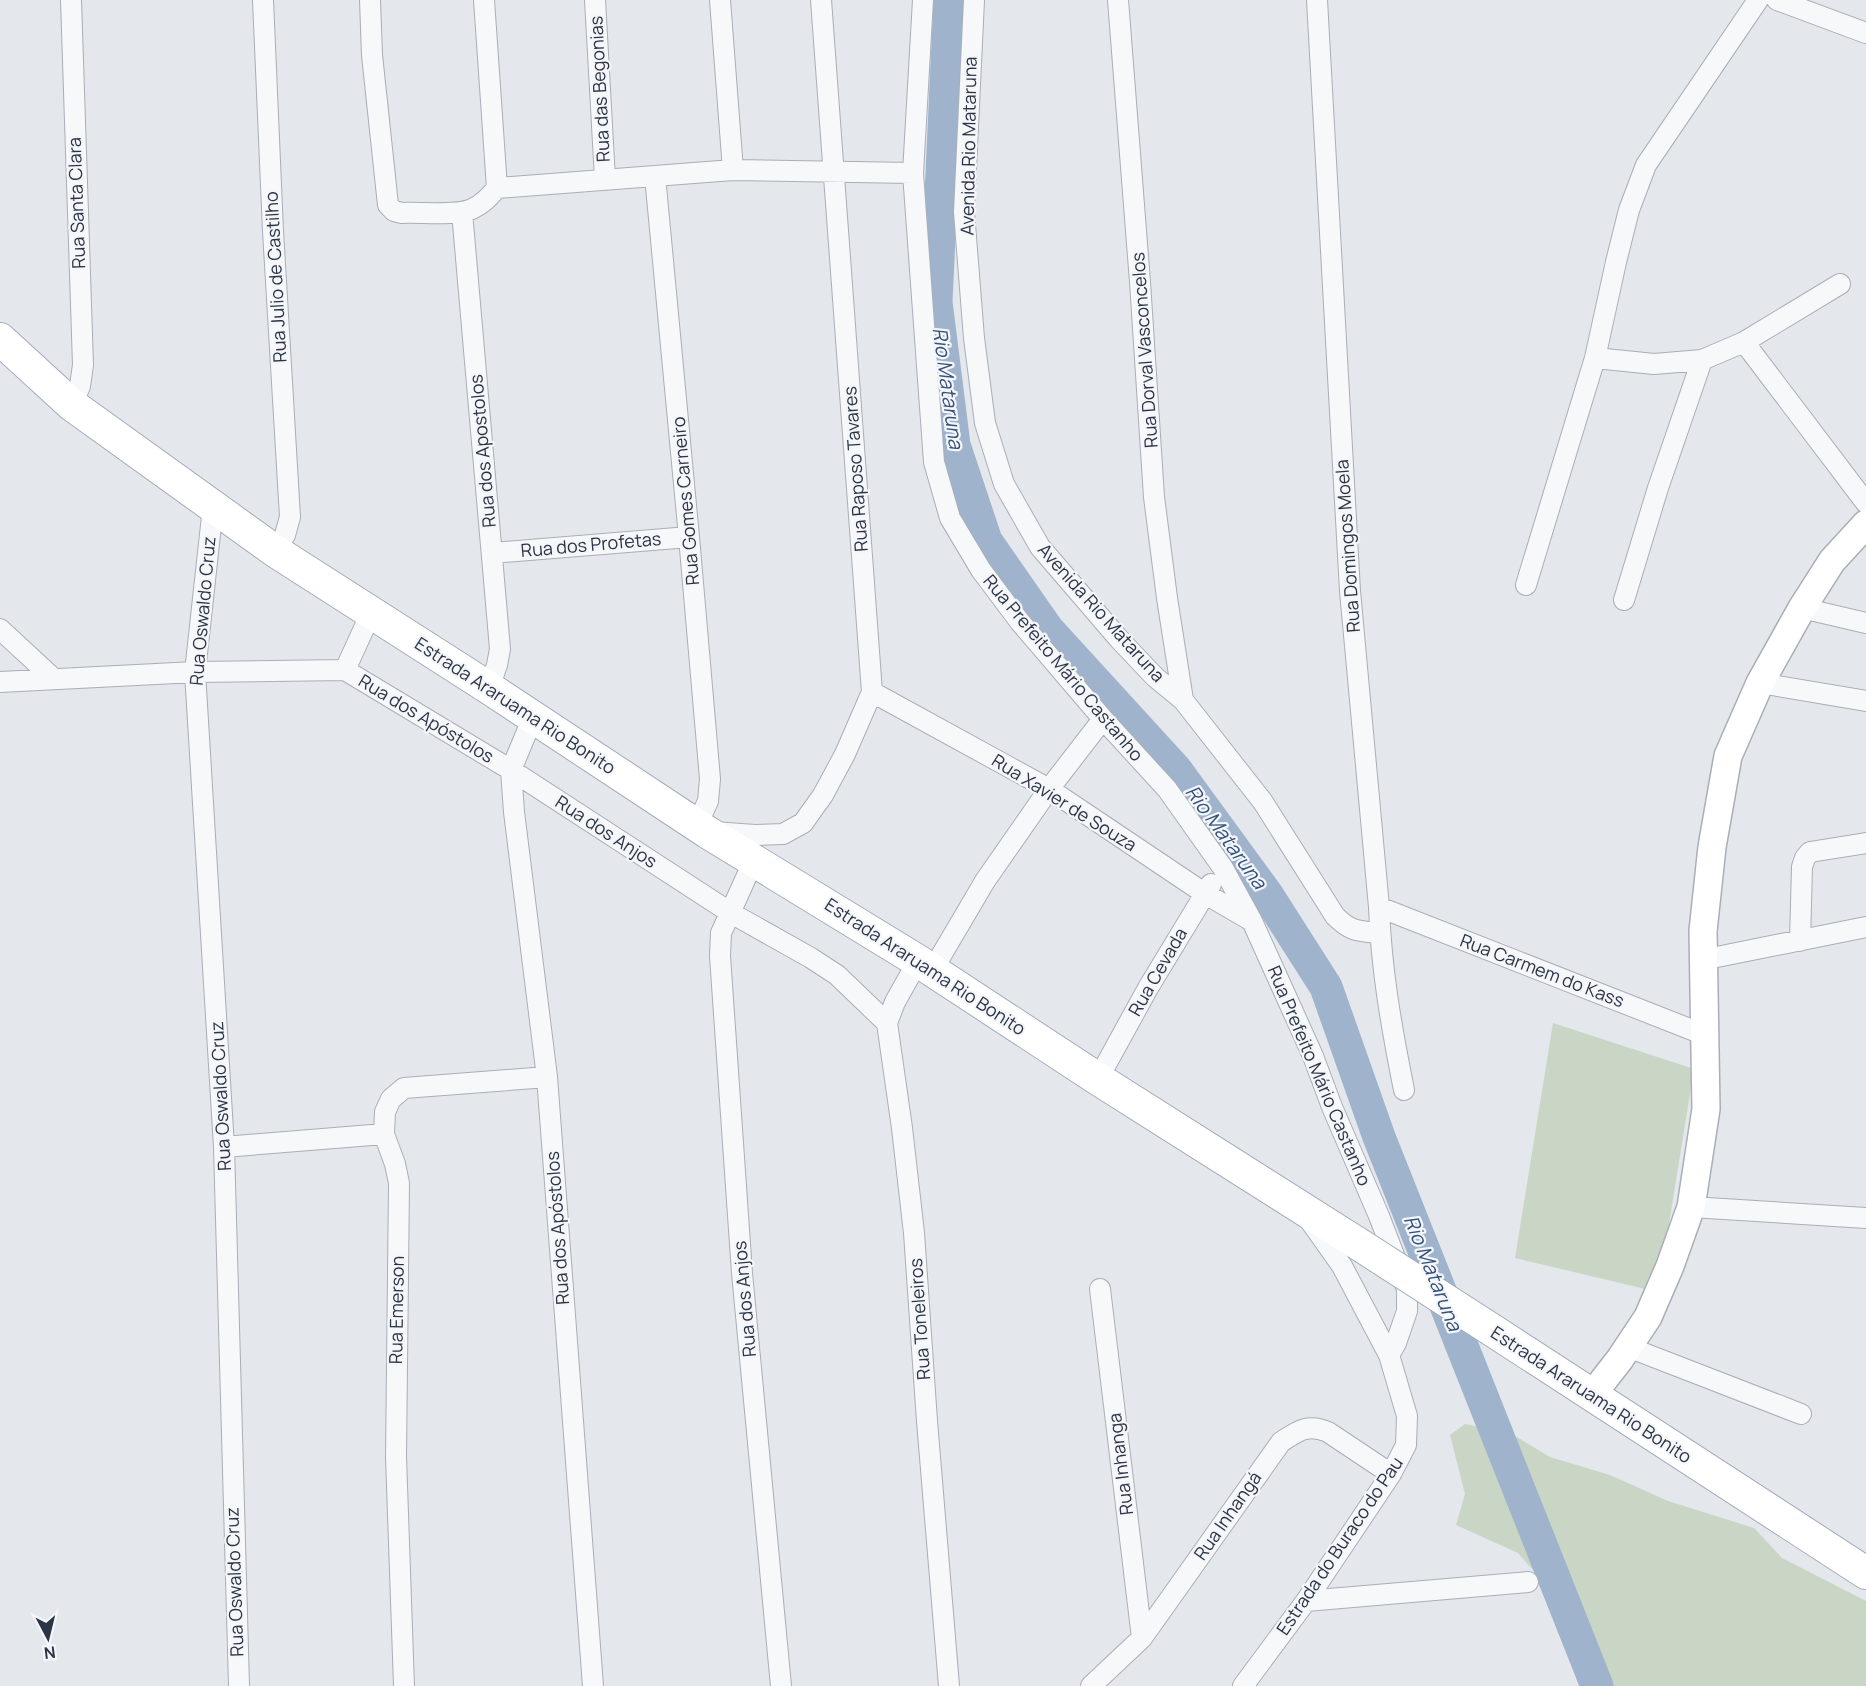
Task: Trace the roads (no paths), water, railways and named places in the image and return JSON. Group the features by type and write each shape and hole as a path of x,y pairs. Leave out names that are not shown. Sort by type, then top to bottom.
{"main road":[{"name":"Estrada Araruama Rio Bonito","path":"0,339 72,405 275,551 702,828 925,966 1357,1243 1866,1573"}],"street":[{"name":"Rua Santa Clara","path":"71,0 83,364 80,386 72,405"},
{"name":"Rua Julio de Castilho","path":"263,0 273,231 290,517 285,535 275,551"},
{"path":"370,0 372,55 388,205 394,211 402,213 462,212 471,210 484,202 497,188 605,179 733,170 913,173"},
{"path":"484,0 497,188"},
{"name":"Rua das Begonias","path":"595,0 605,179"},
{"path":"720,0 733,170"},
{"name":"Rua Raposo Tavares","path":"702,828 755,834 783,834 803,823 823,795 845,754 872,692 821,0"},
{"name":"Rua Prefeito Mário Castanho","path":"923,0 913,173 933,462 950,518 981,570 1013,614 1167,789 1223,868 1252,921 1313,1056 1407,1289 1407,1311 1396,1343 1389,1354"},
{"name":"Avenida Rio Mataruna","path":"974,0 964,212 974,338 985,423 1004,484 1040,547 1126,647 1155,677 1183,700 1263,802 1335,916 1346,926 1358,931 1380,933"},
{"name":"Rua Dorval Vasconcelos","path":"1118,0 1154,497 1183,700"},
{"name":"Rua Domingos Moela","path":"1317,0 1350,591 1380,933 1392,1033 1404,1090"},
{"path":"1526,585 1595,358 1629,210 1646,165 1758,0"},
{"path":"1777,0 1866,33"},
{"name":"Rua Gomes Carneiro","path":"655,176 710,779 702,828"},
{"name":"Rua dos Apostolos","path":"462,212 500,649 489,688"},
{"path":"1595,358 1654,364 1702,360 1744,342 1840,284"},
{"path":"1744,342 1866,503"},
{"path":"1624,600 1658,488 1702,360"},
{"name":"Rua Oswaldo Cruz","path":"213,507 195,672 225,1147 239,1686"},
{"path":"1592,1395 1647,1317 1670,1266 1691,1207 1706,1109 1702,932 1712,847 1728,756 1760,683 1802,608 1832,561 1866,524"},
{"name":"Rua dos Profetas","path":"492,554 689,537"},
{"path":"1802,608 1866,623"},
{"path":"345,670 371,613"},
{"path":"0,629 54,679"},
{"name":"Rua dos Apóstolos","path":"0,682 195,672 345,670 512,770"},
{"path":"1760,683 1866,701"},
{"name":"Rua Xavier de Souza","path":"872,692 1049,789 1204,893 1252,921"},
{"name":"Rua dos Apóstolos","path":"533,717 512,770 514,812 547,1077 593,1686"},
{"path":"730,913 837,975 887,1023 895,1002 925,966 1049,789 1103,718"},
{"name":"Rua dos Anjos","path":"512,770 730,913"},
{"path":"1800,941 1802,867 1805,858 1810,852 1866,843"},
{"name":"Rua dos Anjos","path":"754,860 721,933 720,956 742,1273 781,1686"},
{"name":"Rua Cevada","path":"1098,1079 1204,893 1223,868"},
{"name":"Rua Carmem do Kass","path":"1379,907 1705,1035"},
{"path":"1702,960 1866,927"},
{"name":"Rua Toneleiros","path":"887,1023 914,1233 949,1686"},
{"name":"Rua Emerson","path":"404,1686 396,1457 399,1184 395,1164 384,1134 386,1112 391,1099 404,1088 547,1077"},
{"path":"225,1147 384,1134"},
{"name":"Estrada do Buraco do Pau","path":"1243,1686 1306,1600 1391,1474 1406,1445 1407,1416 1389,1354 1342,1266 1299,1207"},
{"path":"1691,1207 1866,1218"},
{"name":"Rua Inhanga","path":"1100,1290 1142,1638"},
{"path":"1628,1347 1801,1414"},
{"name":"Rua Inhangá","path":"1091,1686 1142,1638 1281,1442 1306,1428 1318,1428 1328,1432 1391,1474"},
{"path":"1306,1600 1528,1582"}],"waterway":[{"name":"Rio Mataruna","path":"950,0 936,302 954,445 986,541 1048,630 1176,770 1268,896 1326,987 1379,1137 1597,1686"}]}
